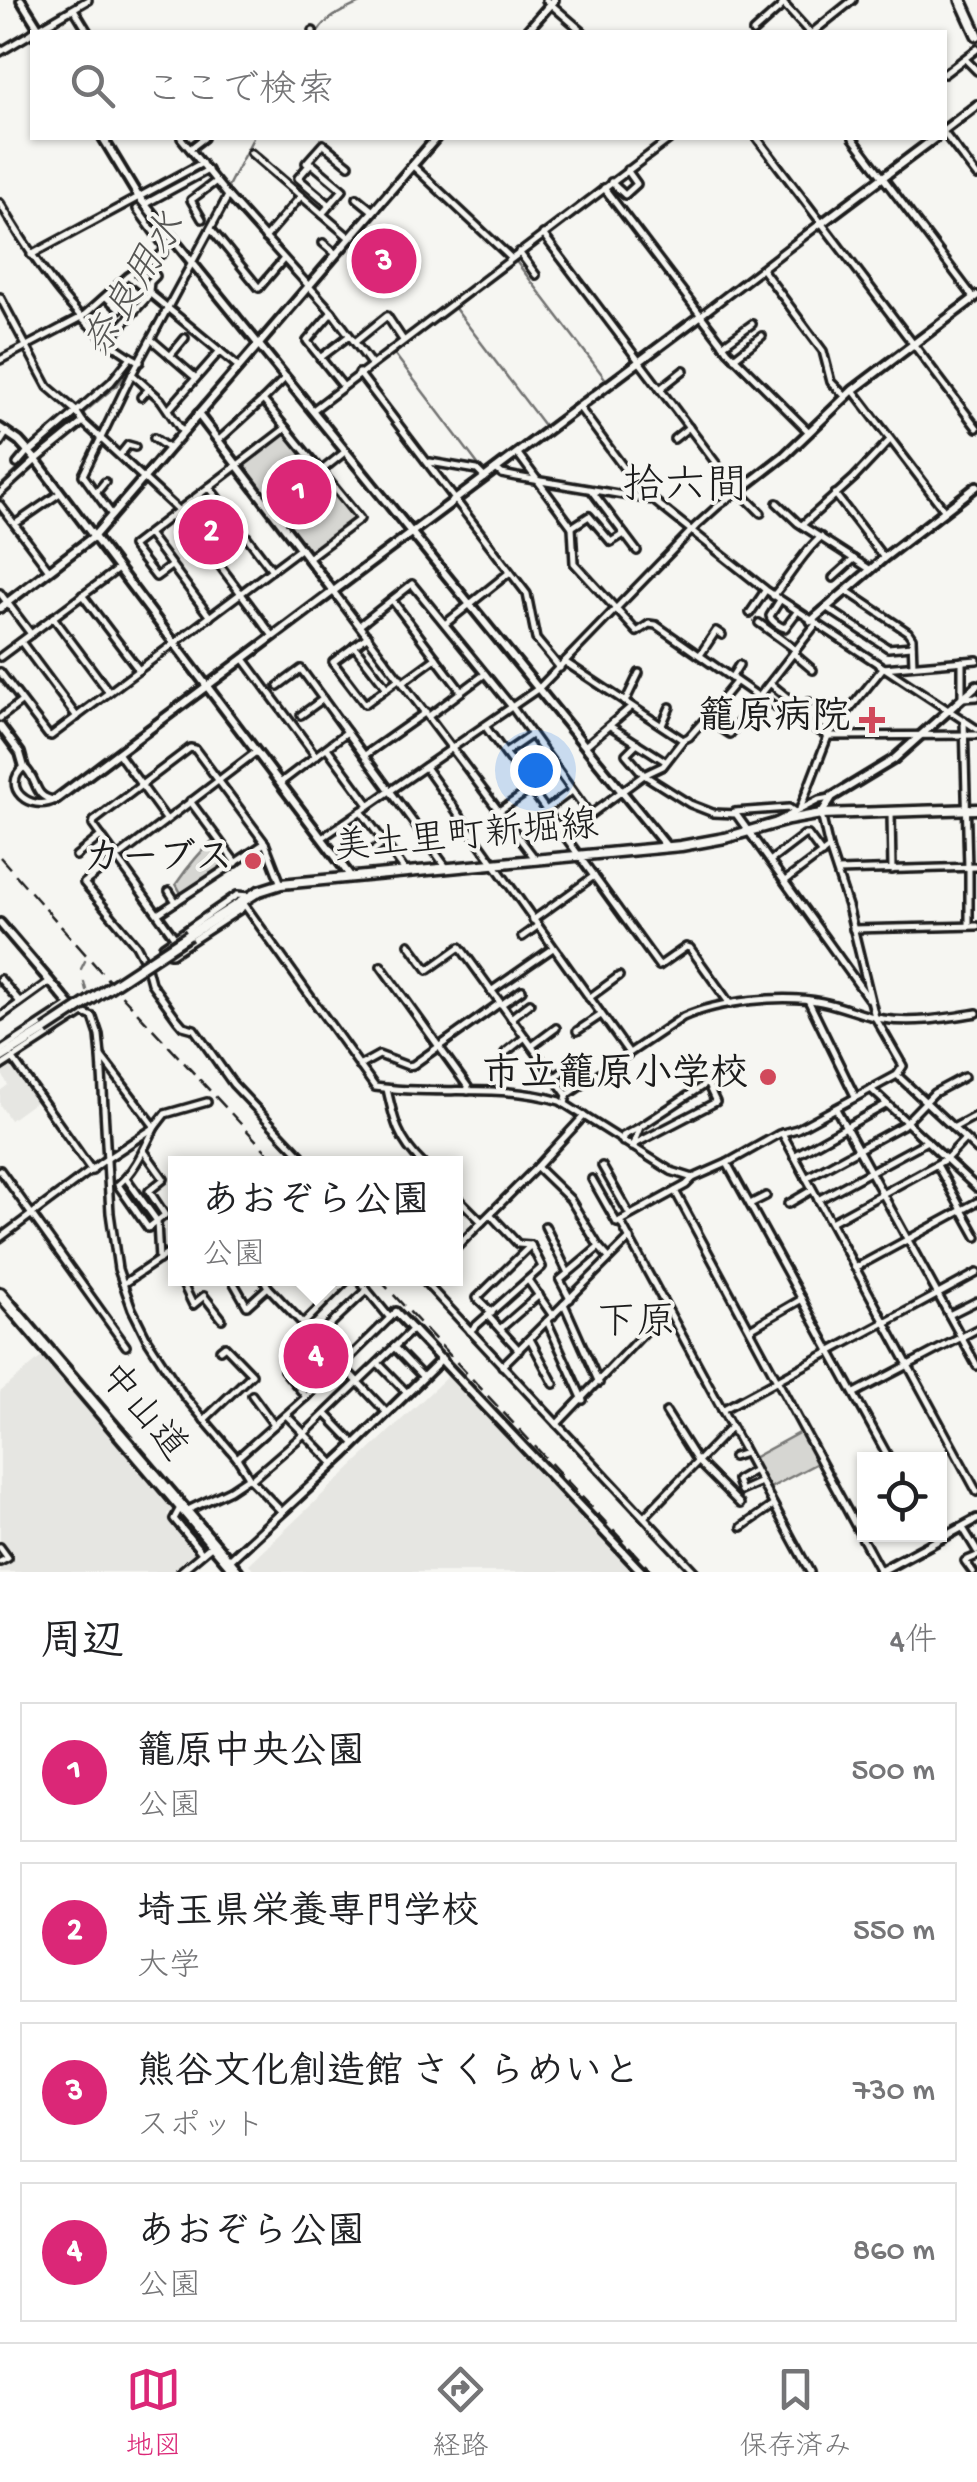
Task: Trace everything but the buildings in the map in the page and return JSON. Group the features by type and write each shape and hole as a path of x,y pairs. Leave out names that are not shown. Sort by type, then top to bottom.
{"highway":[{"name":"中山道","path":"0,1294 237,1572"}],"main road":[{"path":"961,0 977,35"},
{"name":"美土里町新堀線","path":"4,1057 258,891 281,884 667,847 821,814 972,809"}],"street":[{"path":"22,0 35,30"},
{"path":"39,30 88,0"},
{"path":"528,30 550,1 581,30"},
{"path":"754,30 783,1 809,30"},
{"path":"822,30 848,1"},
{"path":"74,8 87,30"},
{"path":"0,52 30,35"},
{"path":"947,72 977,49"},
{"path":"964,59 977,71"},
{"path":"947,129 977,106"},
{"path":"947,135 977,176"},
{"path":"0,360 82,317 128,276 163,253 164,246 105,140"},
{"path":"183,140 332,312 371,364"},
{"path":"190,148 201,140"},
{"path":"4,605 94,536 434,140"},
{"path":"314,410 668,140"},
{"path":"759,140 977,428"},
{"path":"322,838 539,688 718,506 774,465 853,390 976,297 857,140"},
{"path":"24,767 8,777 8,787 16,797 45,804 55,800 931,140"},
{"path":"288,184 324,144 348,165"},
{"path":"251,153 350,238"},
{"path":"31,255 202,163"},
{"path":"322,214 330,205 343,190 311,163 298,178 330,205"},
{"path":"412,165 511,258"},
{"path":"141,206 208,170"},
{"path":"611,182 624,195 636,186 627,170"},
{"path":"202,219 192,200 216,181"},
{"path":"604,188 734,358 809,432"},
{"path":"197,195 203,203"},
{"path":"112,514 83,475 132,374 228,196"},
{"path":"264,238 301,196"},
{"path":"357,198 373,211"},
{"path":"0,203 31,255 82,317 107,342 140,362"},
{"path":"141,206 194,262 667,847"},
{"path":"211,229 259,288 283,260"},
{"path":"543,234 689,427 760,512"},
{"path":"323,243 336,254"},
{"path":"519,252 536,275"},
{"path":"146,265 164,282"},
{"path":"762,269 823,351 831,382 846,397"},
{"path":"128,276 239,367"},
{"path":"107,342 150,292 150,282 155,277"},
{"path":"0,297 48,387 178,510 273,636"},
{"path":"106,297 118,309"},
{"path":"332,312 306,341 342,386"},
{"path":"356,342 387,316 403,340"},
{"path":"724,346 752,324"},
{"path":"320,358 350,335"},
{"path":"734,358 762,336"},
{"path":"170,356 186,338"},
{"path":"152,340 196,378"},
{"path":"169,410 220,351"},
{"path":"16,464 112,382 131,358"},
{"path":"660,388 684,370"},
{"path":"360,373 527,594 536,639 562,665 683,740"},
{"path":"132,374 169,410 183,432"},
{"path":"220,440 287,377"},
{"path":"142,397 149,389"},
{"path":"853,390 945,511"},
{"path":"263,400 360,519 308,558"},
{"path":"579,407 646,498"},
{"path":"198,414 536,860"},
{"path":"0,493 83,422"},
{"path":"239,422 247,432"},
{"path":"674,439 689,427"},
{"path":"171,566 156,577 132,546 286,428"},
{"path":"0,443 3,430 29,451 351,877"},
{"path":"154,438 169,449"},
{"path":"802,524 890,440"},
{"path":"120,454 128,446 134,447"},
{"path":"321,472 347,451"},
{"path":"518,454 572,527 574,563 637,632 650,624 656,625 759,697 828,736 977,732"},
{"path":"427,462 477,470 484,478"},
{"path":"496,469 502,474 653,500 774,596 977,732"},
{"path":"96,493 106,482"},
{"path":"209,487 272,570"},
{"path":"706,718 730,734 827,608 884,558 976,488"},
{"path":"590,490 638,551"},
{"path":"15,524 60,492"},
{"path":"835,494 884,558"},
{"path":"777,503 870,570"},
{"path":"0,505 49,570"},
{"path":"564,516 573,509"},
{"path":"572,527 590,516 611,542 624,534"},
{"path":"148,534 210,617"},
{"path":"774,596 792,575 801,556 821,537"},
{"path":"0,672 48,736 301,548"},
{"path":"801,556 811,566"},
{"path":"833,578 854,558"},
{"path":"0,658 118,568"},
{"path":"445,624 510,572"},
{"path":"360,624 412,584 512,708 590,815"},
{"path":"750,613 766,590"},
{"path":"846,590 908,632 912,638 913,665"},
{"path":"0,593 4,605 31,634"},
{"path":"82,595 139,670"},
{"path":"392,600 462,691"},
{"path":"780,600 770,619 786,628 798,612"},
{"path":"827,608 888,648 912,646"},
{"path":"53,618 110,692"},
{"path":"759,623 813,670"},
{"path":"700,656 716,632 722,636"},
{"path":"368,636 333,662 365,704 436,658"},
{"path":"21,642 77,717"},
{"path":"354,646 386,688"},
{"path":"244,659 316,756"},
{"path":"797,811 828,736 883,668 977,660"},
{"path":"962,661 962,698"},
{"path":"564,834 644,775 660,768 706,718 734,680 739,666"},
{"path":"278,686 301,669 446,868"},
{"path":"585,746 610,726 628,704 639,673"},
{"path":"365,755 485,674"},
{"path":"770,683 794,703 786,712"},
{"path":"774,823 832,797 893,760 977,685"},
{"path":"962,698 977,698"},
{"path":"301,715 323,699"},
{"path":"0,718 22,702"},
{"path":"796,718 809,702"},
{"path":"662,725 670,707"},
{"path":"853,929 973,926 972,809 964,720"},
{"path":"0,726 22,757 40,795 55,800"},
{"path":"485,726 659,966 690,948 730,1004"},
{"path":"610,726 666,761"},
{"path":"280,783 348,732"},
{"path":"505,753 531,734"},
{"path":"637,743 626,754 644,775 703,811 797,811"},
{"path":"174,936 93,825 190,748 265,843 281,884"},
{"path":"327,748 369,805"},
{"path":"256,752 84,883 125,931 146,964 151,984 182,1026 194,1029 233,1084 301,1156"},
{"path":"118,754 166,819"},
{"path":"424,767 629,1054"},
{"path":"500,811 531,789"},
{"path":"546,810 572,791"},
{"path":"832,797 821,814 846,899 866,991"},
{"path":"190,802 236,863"},
{"path":"362,811 406,872"},
{"path":"891,811 892,870"},
{"path":"592,1179 617,1223 693,1178 856,1098 897,1075 903,1066 875,1017 866,991 736,814 730,813"},
{"path":"341,825 364,856 384,843"},
{"path":"770,861 804,835 822,854"},
{"path":"76,856 101,836"},
{"path":"159,913 265,843"},
{"path":"784,882 829,848"},
{"path":"836,871 971,867"},
{"path":"522,936 594,876"},
{"path":"169,891 176,902"},
{"path":"247,899 241,909 172,954 166,950 164,944 174,936 237,895 247,899 372,1085 530,1094 564,1104 671,1170 693,1178"},
{"path":"0,925 70,1005 94,1020 101,1056 110,1213 118,1269 147,1340 184,1396 282,1512"},
{"path":"409,944 428,970 460,947 567,1094"},
{"path":"491,991 553,948"},
{"path":"146,964 166,950"},
{"path":"381,966 468,1091"},
{"path":"589,998 619,976"},
{"path":"0,979 20,1002"},
{"path":"0,1017 50,981"},
{"path":"359,1066 379,1055 413,1065 522,990"},
{"path":"564,1104 567,1094 683,1018 704,1009 787,999 841,1006 902,1021 977,1013"},
{"path":"808,1000 856,1098"},
{"path":"512,1018 530,1004"},
{"path":"4,1057 70,1005"},
{"path":"4,1057 83,1013"},
{"path":"577,1031 601,1015"},
{"path":"532,1046 556,1028"},
{"path":"504,1053 526,1037"},
{"path":"0,1039 4,1057 92,1171"},
{"path":"101,1056 154,1127"},
{"path":"554,1078 575,1062"},
{"path":"897,1075 977,1150"},
{"path":"806,1178 907,1122 934,1093 964,1077"},
{"path":"623,1142 624,1136 706,1084 716,1102 633,1146"},
{"path":"386,1088 399,1134 417,1156"},
{"path":"871,1089 977,1188"},
{"path":"144,1151 164,1179 148,1192 165,1215 148,1228 118,1186 144,1151 164,1114 207,1102"},
{"path":"794,1156 887,1104"},
{"path":"836,1108 977,1366"},
{"path":"953,1128 977,1115"},
{"path":"463,1241 584,1116"},
{"path":"0,1238 154,1127"},
{"path":"633,1146 640,1127"},
{"path":"782,1133 977,1492"},
{"path":"831,1222 946,1158 965,1139"},
{"path":"818,1200 927,1141"},
{"path":"727,1162 886,1452"},
{"path":"936,1164 977,1237"},
{"path":"602,1166 630,1215"},
{"path":"537,1167 570,1199 609,1258"},
{"path":"0,1170 126,1346"},
{"path":"126,1178 157,1221 158,1260"},
{"path":"788,1204 813,1190"},
{"path":"675,1191 879,1571 926,1542"},
{"path":"750,1204 766,1196"},
{"path":"855,1268 977,1202"},
{"path":"463,1203 482,1222"},
{"path":"490,1214 518,1244 530,1246"},
{"path":"620,1220 810,1572"},
{"path":"545,1226 568,1274"},
{"path":"502,1366 630,1238"},
{"path":"470,1331 542,1267 530,1246"},
{"path":"519,1350 477,1298 530,1246"},
{"path":"599,1247 560,1280 599,1383"},
{"path":"123,1284 168,1253"},
{"path":"722,1410 977,1273"},
{"path":"528,1280 550,1318 583,1400"},
{"path":"184,1286 193,1305 204,1296 222,1320"},
{"path":"236,1286 247,1306 268,1287 387,1413"},
{"path":"304,1323 341,1286"},
{"path":"364,1286 413,1329 642,1572"},
{"path":"429,1286 695,1572"},
{"path":"317,1338 367,1290"},
{"path":"500,1329 539,1296"},
{"path":"750,1329 802,1299"},
{"path":"949,1316 977,1300"},
{"path":"558,1424 668,1310"},
{"path":"236,1458 393,1315"},
{"path":"202,1553 174,1519 183,1509 250,1478 304,1434 413,1329"},
{"path":"855,1393 977,1330"},
{"path":"530,1339 554,1384"},
{"path":"204,1420 252,1374 225,1346 220,1350"},
{"path":"394,1347 423,1377"},
{"path":"228,1561 442,1359"},
{"path":"378,1362 407,1393"},
{"path":"284,1370 306,1398"},
{"path":"252,1396 274,1425"},
{"path":"666,1412 697,1462 740,1504"},
{"path":"325,1413 355,1444"},
{"path":"286,1415 334,1464"},
{"path":"644,1518 730,1427"},
{"path":"733,1458 745,1453"},
{"path":"755,1470 737,1480 741,1491 761,1482"},
{"path":"742,1527 774,1505"},
{"path":"947,1532 977,1519"},
{"path":"962,1527 977,1554 966,1562 973,1572"},
{"path":"180,1572 213,1544"},
{"path":"0,1547 8,1558 0,1562"}],"shaded area":[{"path":"285,433 355,517 311,553 244,467"},
{"path":"214,839 230,863 182,895 176,884"},
{"path":"12,1062 39,1099 10,1120 0,1105 0,1091 8,1085 0,1070"},
{"path":"45,1354 175,1507 167,1514 198,1552 174,1572 0,1572 0,1562 8,1557 0,1545 0,1392"},
{"path":"452,1372 636,1572 256,1572 249,1564"},
{"path":"804,1430 821,1461 766,1490 749,1460"}],"waterway":[{"name":"奈良用水","path":"319,30 333,17 366,0"},
{"name":"奈良用水","path":"192,256 252,140"},
{"path":"515,260 607,381"},
{"name":"奈良用水","path":"36,453 118,384 188,263"},
{"path":"454,307 546,428"},
{"path":"30,341 76,317"},
{"path":"393,352 480,467"},
{"name":"奈良用水","path":"0,486 30,458"},
{"path":"82,887 117,931"},
{"path":"81,969 85,961"},
{"path":"84,982 86,990"}],"railway":[{"path":"0,857 271,1156"},
{"path":"385,1286 652,1572"}],"place":[{"name":"熊谷文化創造館 さくらめいと","path":"384,261"},
{"name":"籠原中央公園","path":"299,492"},
{"name":"埼玉県栄養専門学校","path":"211,532"},
{"name":"籠原病院","path":"872,720"},
{"name":"カーブス","path":"253,861"},
{"name":"市立籠原小学校","path":"768,1077"},
{"name":"あおぞら公園","path":"316,1356"}],"district":[{"name":"拾六間","path":"685,489"},
{"name":"下原","path":"636,1325"}]}
